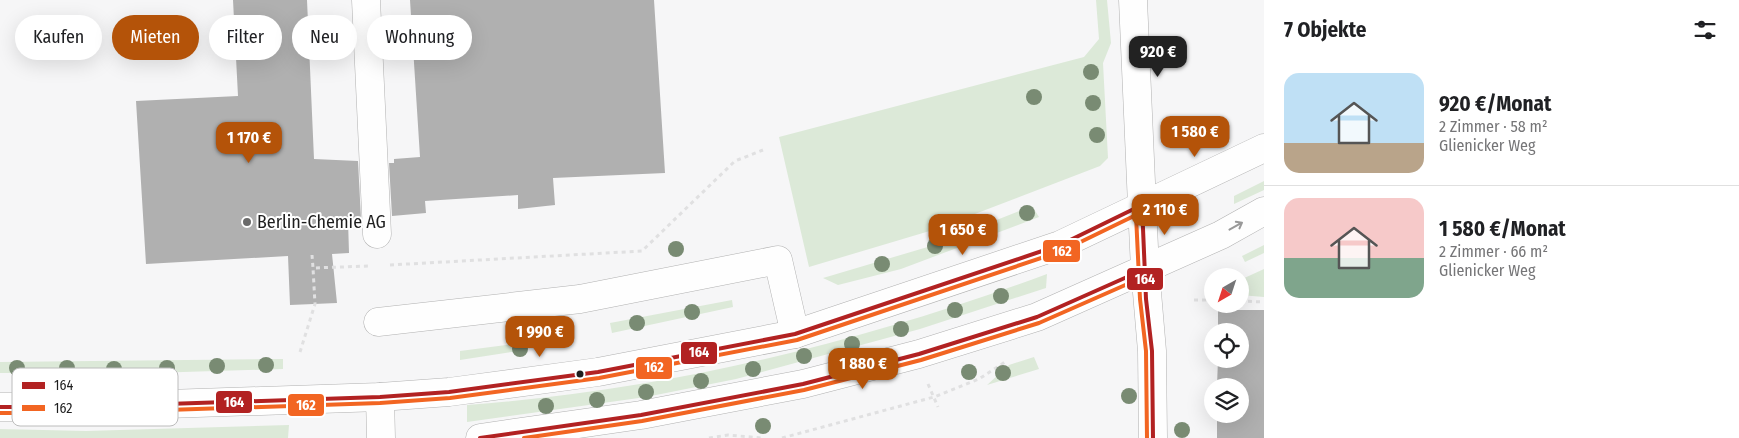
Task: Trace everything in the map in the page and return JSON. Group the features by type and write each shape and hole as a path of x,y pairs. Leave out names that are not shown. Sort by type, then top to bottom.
{"main road":[{"path":"366,0 377,234"},
{"path":"1133,0 1145,269 1152,351 1153,438"},
{"path":"178,404 380,397 448,392 598,372 795,334 1060,245 1264,148"},
{"path":"480,438 641,415 803,384 919,354 1037,317 1221,235 1264,211"},
{"path":"378,322 580,299 778,260 795,334"},
{"path":"380,397 381,438"}],"path":[{"path":"387,265 642,251 736,161 763,150"},
{"path":"300,352 315,304 312,255"},
{"path":"313,268 378,266"},
{"path":"1194,300 1204,300"},
{"path":"1249,301 1264,302"},
{"path":"928,383 938,406"},
{"path":"709,438 728,435 762,438"}],"green space":[{"path":"1096,0 1107,0 1111,43 1103,63 1108,158 1100,166 933,230 809,267 779,137 1084,57 1099,39"},
{"path":"1264,181 1264,190 1234,204 1234,196"},
{"path":"1032,206 1039,217 901,269 838,285 823,278 931,246"},
{"path":"1264,245 1264,253 1245,262 1242,256"},
{"path":"1264,269 1264,297 1249,296 1249,276"},
{"path":"1047,274 1046,288 920,329 736,379 646,397 467,422 467,405 615,388 762,360 834,342 905,321 977,299"},
{"path":"732,300 733,307 612,333 610,323"},
{"path":"537,341 524,350 460,360 460,351"},
{"path":"1034,357 1039,369 987,385 1009,365"},
{"path":"283,359 283,369 178,372 178,368 12,368 12,373 0,373 0,362"},
{"path":"289,425 288,438 0,438 0,429 86,431"}],"building":[{"path":"233,0 307,0 308,15 292,15 292,60 310,60 314,159 358,161 361,219 348,220 349,253 332,254 337,303 290,305 288,256 146,264 136,101 238,96 236,60 282,60 282,15 234,15"},
{"path":"410,0 654,0 665,173 553,178 555,205 518,209 518,195 425,201 426,213 392,216 389,163 394,163 394,159 420,157 414,60 472,60 472,15 411,15"},
{"path":"1249,310 1264,310 1264,438 1217,438 1217,423 1249,423 1249,378 1217,378 1218,368 1249,368 1249,323 1218,323 1218,313 1249,313"}],"transit line":[{"name":"164","path":"178,404 380,397 449,392 598,372 795,334 1060,245 1142,205 1146,299 1152,351 1153,438"},
{"name":"162","path":"178,410 380,403 450,398 599,378 797,340 1062,251 1136,215 1140,299 1146,351 1147,438"},
{"name":"164","path":"480,438 641,415 803,384 919,354 1037,317 1145,269"},
{"name":"162","path":"524,438 642,421 804,390 921,360 1039,323 1148,275"},
{"name":"164","path":"0,407 12,407"},
{"name":"162","path":"0,413 12,413"}],"place":[{"name":"Berlin-Chemie AG","path":"247,222"}]}
